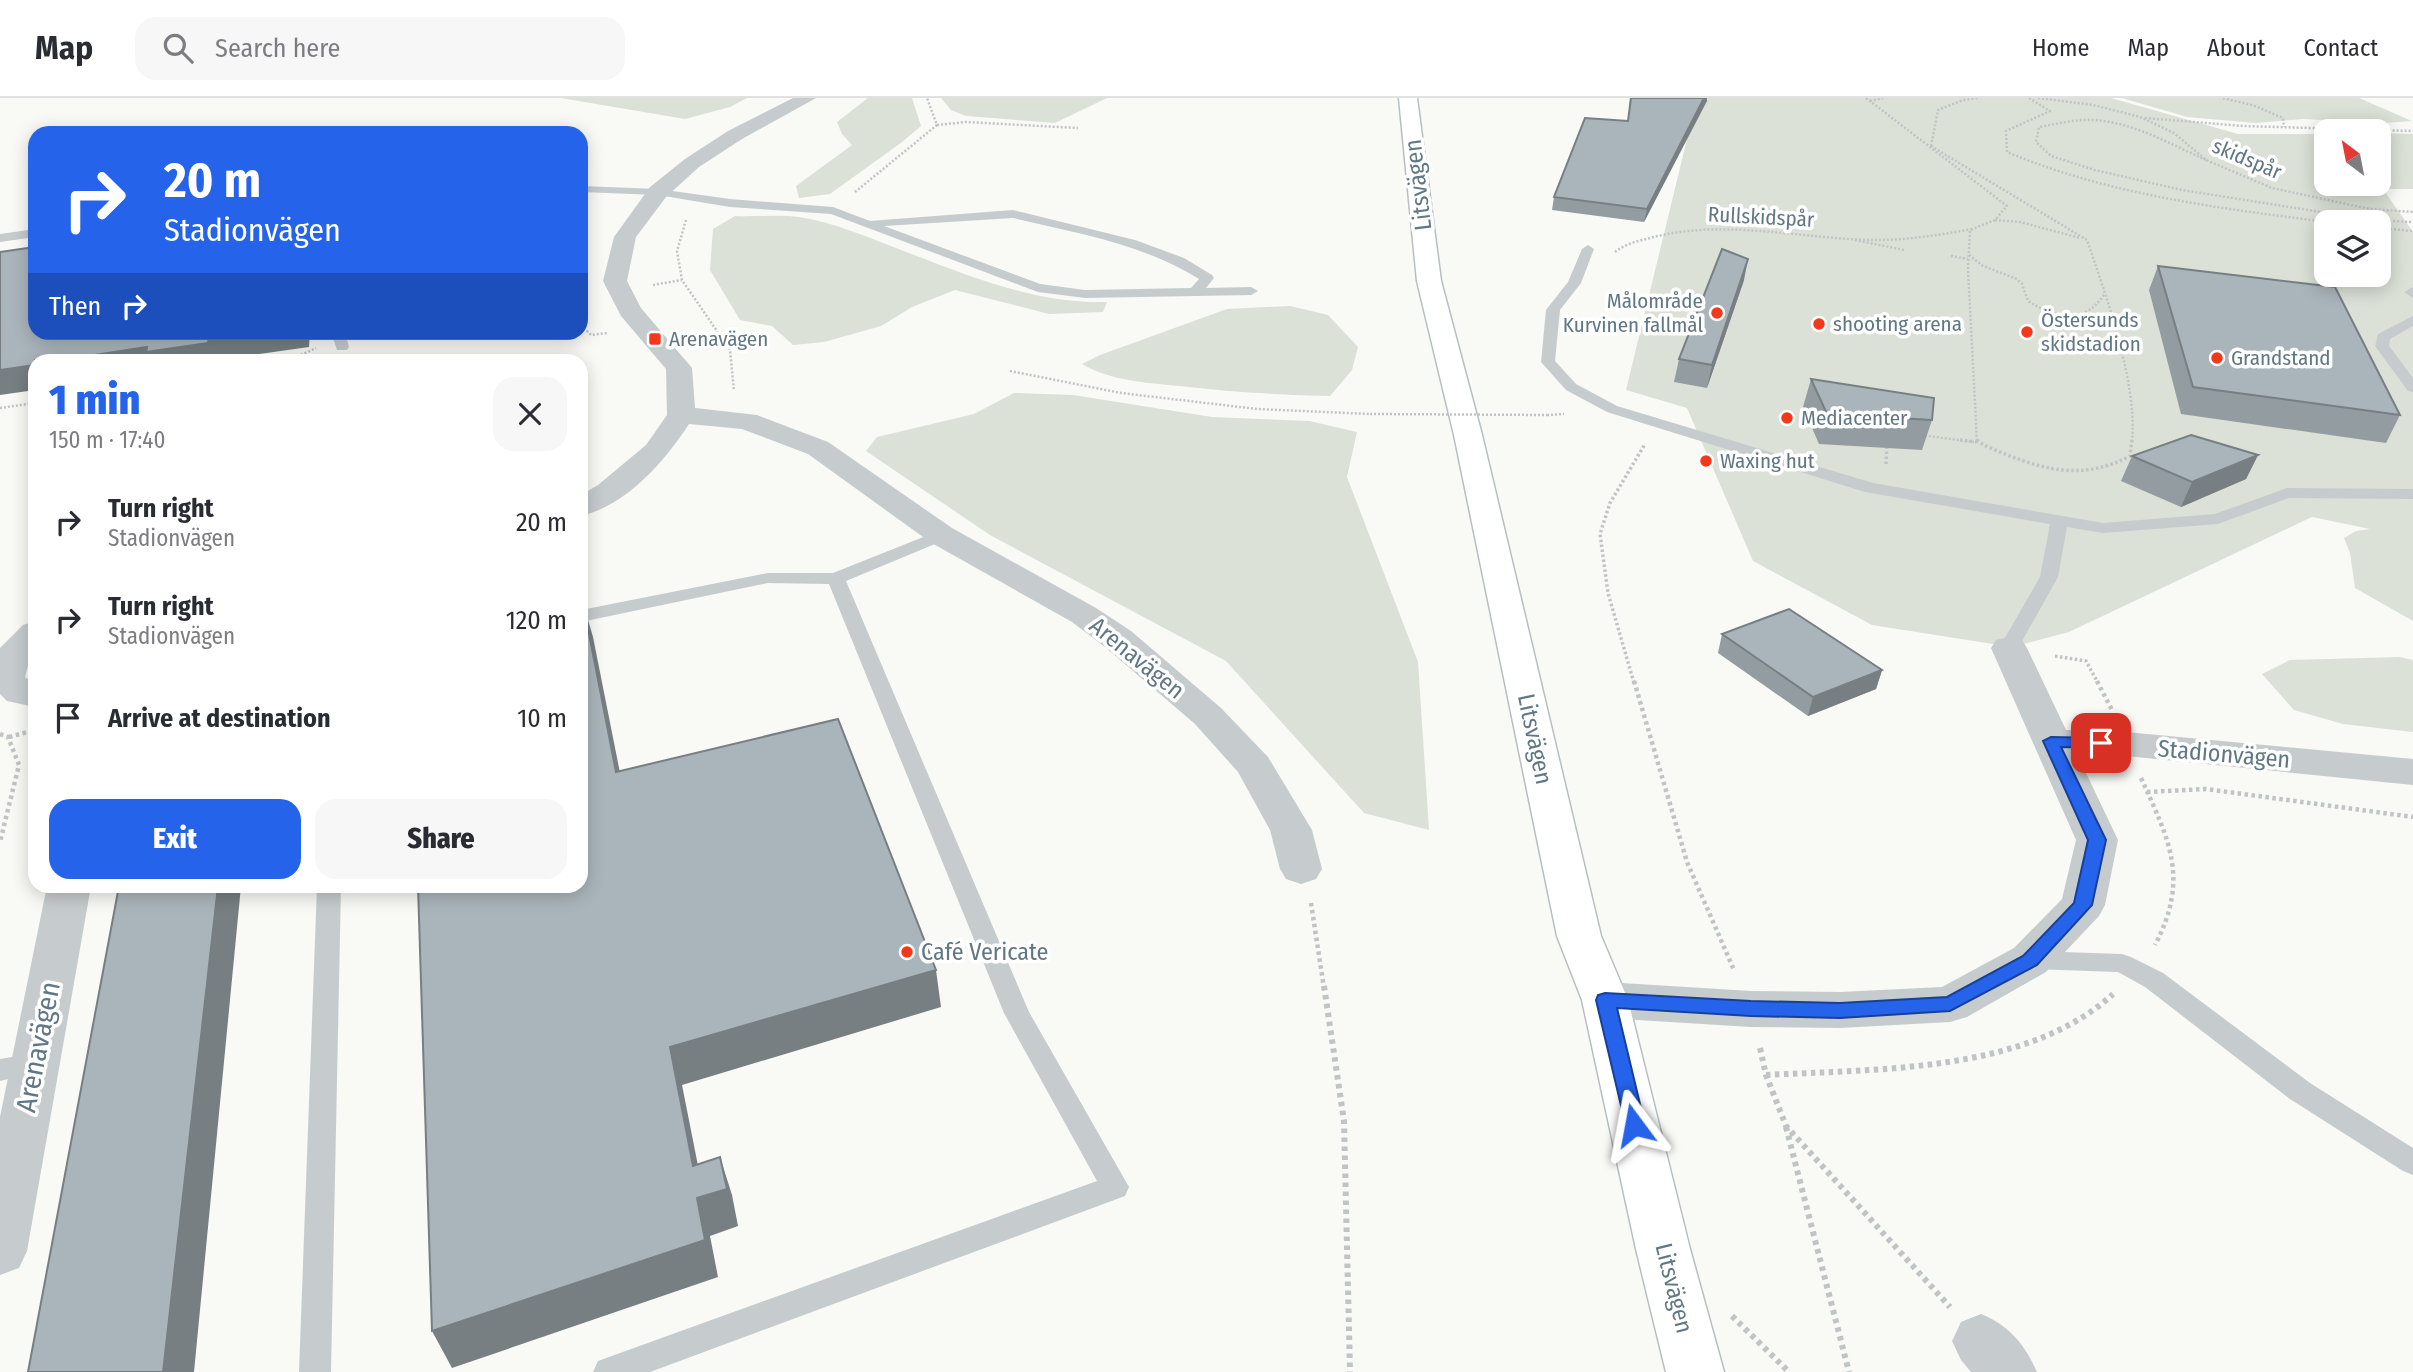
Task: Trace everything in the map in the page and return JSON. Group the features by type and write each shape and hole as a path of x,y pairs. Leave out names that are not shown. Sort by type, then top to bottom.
{"main road":[{"name":"Litsvägen","path":"1408,98 1429,281 1468,435 1579,936 1605,1000 1663,1249 1695,1372"}],"street":[{"path":"588,504 608,492 657,451 681,415 679,368 630,311 615,281 625,237 657,192 692,163 724,142 807,98"},
{"name":"Arenavägen","path":"681,415 747,421 818,448 941,535 1084,615 1118,639 1208,716 1254,766 1291,830 1301,869"},
{"path":"28,637 4,662 6,679 20,693 28,695"},
{"path":"1605,1000 1751,1009 1840,1010 1950,1004 2030,960 2083,905 2097,840 2009,648"},
{"name":"Stadionvägen","path":"2051,741 2126,744 2413,772"},
{"name":"Arenavägen","path":"0,1251 17,1067 67,893"}],"lane":[{"path":"588,189 657,192 730,203 833,211 1038,288 1085,294 1251,291"},
{"path":"869,224 1013,214 1131,243 1179,261 1207,278 1196,291"},
{"path":"0,238 28,234"},
{"path":"1588,249 1574,283 1553,310 1548,362 1571,387 1612,409 1871,488 2104,528 2218,519 2287,493 2413,494"},
{"path":"2413,320 2383,337 2382,346 2413,388"},
{"path":"2009,648 2049,577 2059,521"},
{"path":"588,615 768,578 836,579 941,535"},
{"path":"609,1372 1115,1187 1017,1013 836,579"},
{"path":"315,1372 329,893"},
{"path":"2030,960 2122,963 2175,996 2300,1091 2413,1163"}],"path":[{"path":"927,98 937,125"},
{"path":"1866,98 2007,205 1995,220"},
{"path":"1870,101 1883,98"},
{"path":"1931,146 1938,110 1963,100 1978,98"},
{"path":"2029,98 2050,111 2006,131 2007,152 2048,171 2098,186 2176,201 2314,220"},
{"name":"skidspår","path":"2038,98 2093,105 2140,117 2174,133 2206,160 2272,188 2370,209 2413,212"},
{"path":"2223,98 2274,112 2283,118 2284,127"},
{"path":"2140,117 2190,123 2413,131"},
{"path":"2206,160 2147,134 2113,124 2079,120 2039,127 2036,142 2051,156 2095,170 2182,190 2371,220 2413,222"},
{"path":"833,211 937,125 966,122 1078,128"},
{"path":"1910,433 1977,442 2022,462 2066,470 2104,468 2130,456 2134,419 2105,293 2087,240 1931,146"},
{"path":"1995,220 2020,222 2087,240"},
{"name":"Rullskidspår","path":"1611,258 1617,249 1659,234 1706,228 1888,239 1972,229 1995,220"},
{"path":"1972,229 1968,257 1977,442"},
{"path":"2391,229 2413,231"},
{"path":"1840,237 1904,250"},
{"path":"1951,256 1968,257 2017,279 2022,284 2028,301 2056,314 2078,316 2093,310 2105,293"},
{"path":"588,332 591,335 616,333"},
{"path":"1010,371 1121,393 1257,409 1370,414 1547,415"},
{"path":"0,408 28,403"},
{"path":"1658,422 1610,503 1600,534 1608,593 1688,862 1751,1009 1766,1075 1786,1126 1849,1372"},
{"path":"1886,466 1887,440"},
{"path":"0,734 8,737 28,732"},
{"path":"0,842 19,765 8,737"},
{"path":"2147,792 2206,789 2413,817"},
{"path":"1301,869 1313,911 1344,1121 1350,1372"},
{"path":"1786,1126 1994,1357"}],"shaded area":[{"path":"561,98 747,98 730,107 685,119"},
{"path":"868,98 912,98 921,126 830,194 799,198 796,186 852,145 842,134 837,122"},
{"path":"941,98 1107,98 1055,123 966,116 951,110"},
{"name":"Östersunds skidstadion","path":"1697,98 2111,98 2238,134 2314,134 2314,196 2388,196 2413,232 2413,621 2355,588 2350,553 2344,538 2356,531 2370,529 2312,517 2069,632 2012,647 1872,625 1753,561 1687,408 1626,390"},
{"path":"2122,98 2359,98 2412,121 2303,119 2256,123 2187,117"},
{"name":"Östersunds skidstadion","path":"2391,133 2413,134 2413,189 2391,189"},
{"path":"735,216 799,217 824,222 999,286 1052,298 1107,302 1103,312 1049,314 955,290 912,307 881,326 824,342 793,345 772,326 740,320 710,270 713,229"},
{"path":"1290,306 1328,315 1358,347 1352,370 1330,396 1237,392 1143,382 1117,378 1082,364 1227,309"},
{"path":"1014,393 1073,395 1212,417 1309,421 1357,432 1347,477 1418,662 1429,830 1364,813 1226,661 990,535 866,451 877,437 974,414"},
{"path":"2400,657 2413,660 2413,732 2343,724 2294,710 2262,674 2290,660"}],"building":[{"path":"1631,98 1704,98 1647,209 1554,197 1585,118 1628,121"},
{"path":"28,248 28,340 208,340 208,343 146,352 147,347 101,354 28,354 28,366 0,370 0,252"},
{"name":"Målområde Kurvinen fallmål","path":"1722,249 1748,259 1712,365 1679,359"},
{"path":"2158,266 2314,285 2314,287 2335,287 2400,415 2193,387"},
{"path":"1811,379 1934,398 1932,420 1827,414"},
{"path":"2191,435 2258,455 2192,482 2132,456"},
{"path":"1789,609 1882,670 1813,697 1722,634"},
{"path":"588,629 616,772 838,719 936,970 670,1047 693,1166 720,1157 727,1189 697,1198 705,1240 432,1331 418,893 588,893"},
{"path":"118,893 217,893 163,1372 28,1372"}],"place":[{"name":"Målområde Kurvinen fallmål","path":"1717,313"},
{"name":"shooting arena","path":"1819,324"},
{"name":"Östersunds skidstadion","path":"2027,332"},
{"name":"Arenavägen","path":"655,339"},
{"name":"Grandstand","path":"2217,358"},
{"name":"Mediacenter","path":"1787,418"},
{"name":"Waxing hut","path":"1706,461"},
{"name":"Café Vericate","path":"907,952"}],"route":[{"path":"1634,1125 1605,1000 1751,1009 1840,1010 1950,1004 2030,960 2083,905 2097,840 2051,741 2101,743"}]}
